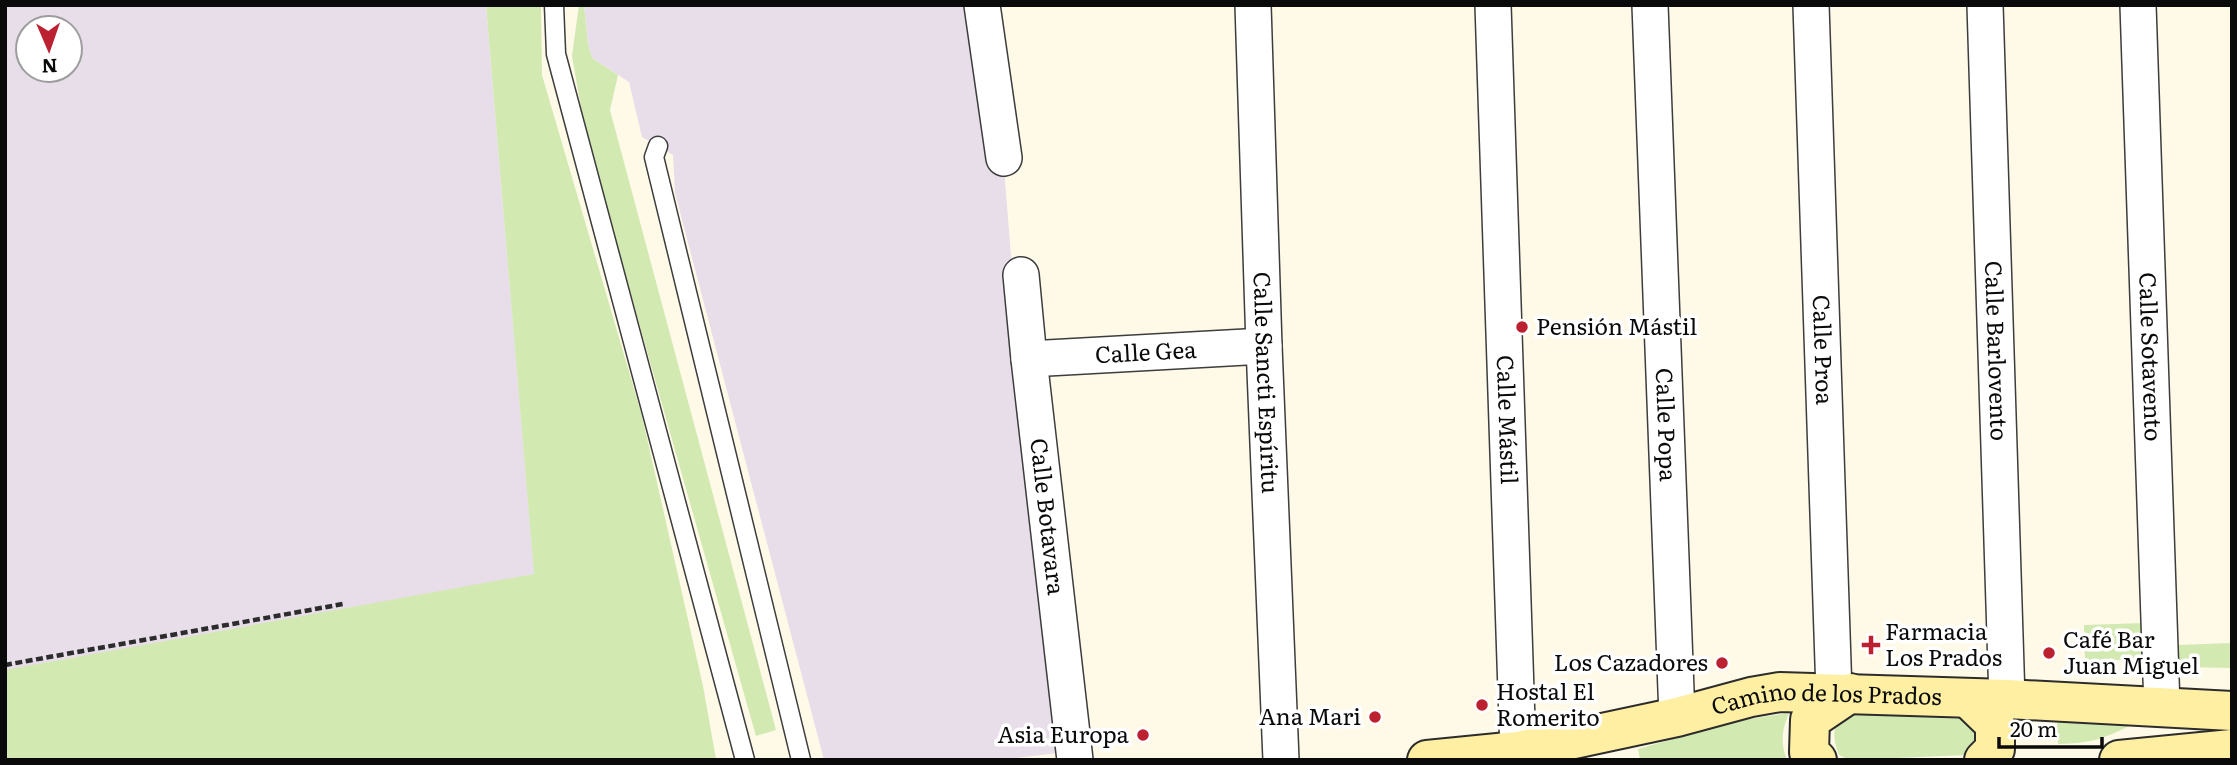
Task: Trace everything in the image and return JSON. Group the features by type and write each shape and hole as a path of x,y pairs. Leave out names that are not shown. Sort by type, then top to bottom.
{"main road":[{"name":"Camino de los Prados","path":"1427,760 1518,751 1780,692 2007,699 2232,711"},
{"path":"1817,760 1809,752 1810,720 1842,693"},
{"path":"1968,698 1995,724 1995,749 1984,760"},
{"path":"2119,760 2232,749"}],"street":[{"path":"982,5 1003,158"},
{"name":"Calle Sancti Espíritu","path":"1253,5 1281,760"},
{"name":"Calle Mástil","path":"1493,5 1518,751"},
{"name":"Calle Popa","path":"1650,5 1677,717"},
{"name":"Calle Proa","path":"1811,5 1842,693"},
{"name":"Calle Barlovento","path":"1984,5 2007,699"},
{"name":"Calle Sotavento","path":"2138,5 2162,707"},
{"name":"Calle Botavara","path":"1021,275 1076,760"},
{"name":"Calle Gea","path":"1029,359 1264,346"}],"lane":[{"path":"554,5 556,54 745,760"},
{"path":"658,146 654,156 801,760"}],"path":[{"path":"5,665 343,604"}],"shaded area":[{"path":"5,5 486,5 550,760 5,760"},
{"path":"584,5 977,5 1004,168 1012,268 1066,752 998,760 824,760 675,193 673,155 642,137 629,82 592,58"}],"green space":[{"path":"486,5 541,5 542,75 642,416 703,686 716,759 5,760 5,670 534,574"},
{"path":"579,5 584,5 592,58 618,75 610,110 776,730 756,736 586,136 572,56"},
{"path":"2145,623 2146,659 2085,661 2084,625"},
{"path":"2232,643 2232,668 2179,667 2177,645"},
{"path":"1958,712 1981,733 1967,755 1849,760 1839,755 1834,738 1835,728 1843,714"},
{"path":"1789,713 1783,736 1787,760 1640,760 1638,749 1736,721"},
{"path":"2057,721 2131,725 2096,740 2058,744"}],"place":[{"name":"Pensión Mástil","path":"1522,327"},
{"name":"Farmacia Los Prados","path":"1871,645"},
{"name":"Café Bar Juan Miguel","path":"2049,653"},
{"name":"Los Cazadores","path":"1722,663"},
{"name":"Hostal El Romerito","path":"1482,705"},
{"name":"Ana Mari","path":"1375,717"},
{"name":"Asia Europa","path":"1143,735"}]}
